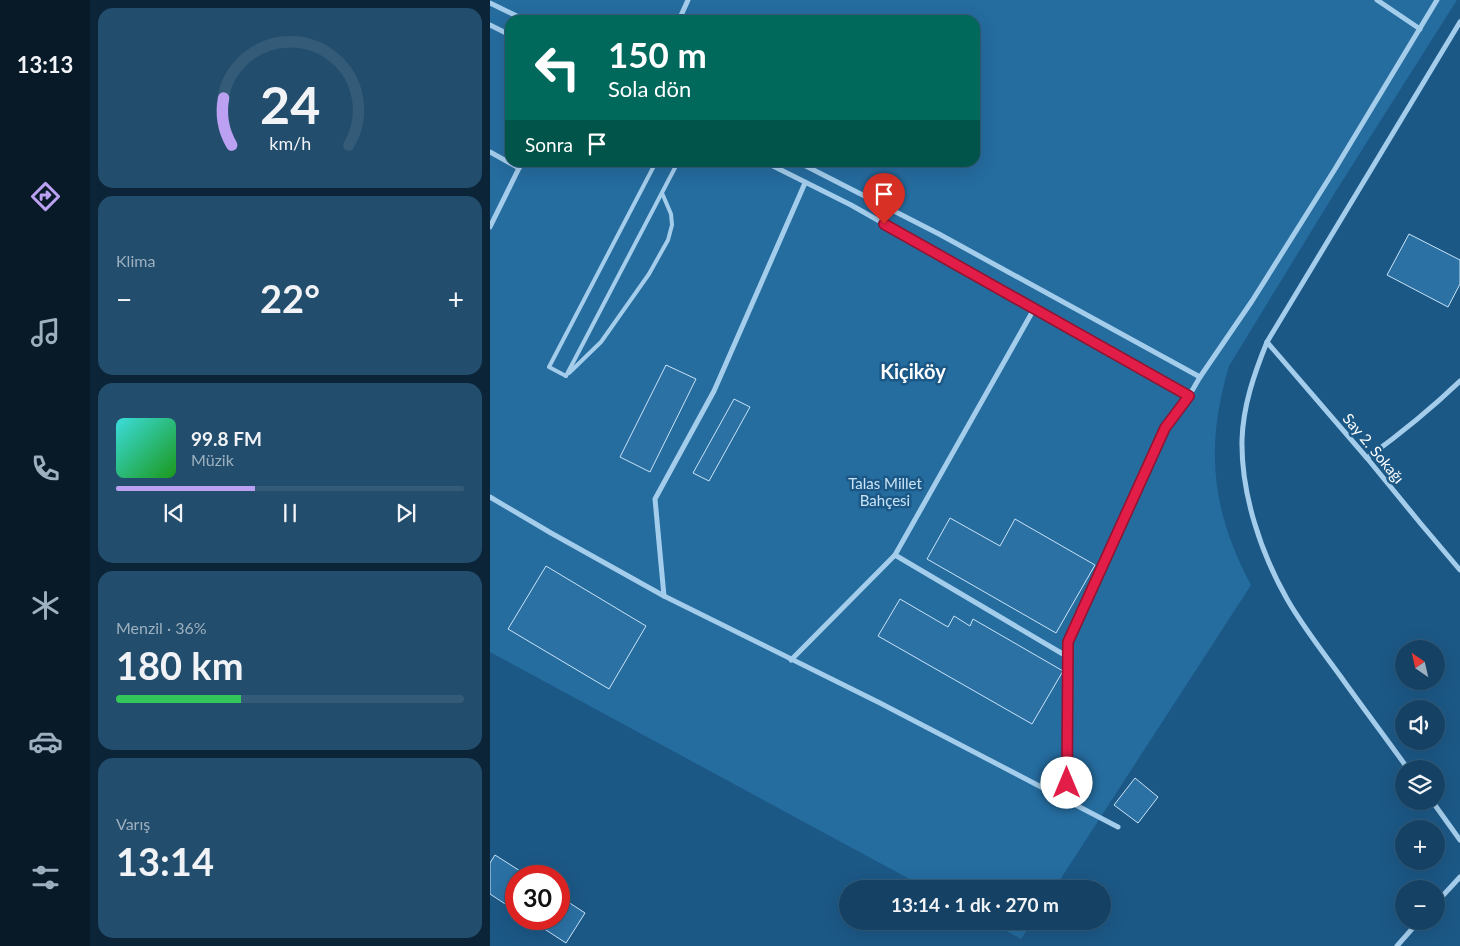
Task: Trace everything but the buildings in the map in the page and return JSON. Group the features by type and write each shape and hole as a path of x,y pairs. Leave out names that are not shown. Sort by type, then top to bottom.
{"street":[{"path":"681,15 688,0"},
{"path":"1377,0 1420,29"},
{"path":"1067,800 1068,642 1165,428 1189,396 1262,285 1335,169 1437,0"},
{"path":"490,3 515,15"},
{"path":"1402,760 1297,614 1276,577 1255,524 1244,479 1242,440 1248,392 1267,342 1460,22"},
{"path":"490,26 505,33"},
{"path":"490,152 505,158"},
{"path":"490,227 520,167"},
{"path":"775,167 859,210 1189,396"},
{"path":"808,167 939,234 1200,377"},
{"path":"664,596 655,499 714,391 806,183"},
{"path":"791,660 894,555 1034,309"},
{"name":"Say 2. Sokağı","path":"1267,342 1460,570"},
{"path":"1367,458 1404,431 1460,381"},
{"path":"490,496 559,538 664,596 880,703 1118,827"},
{"path":"894,555 1068,657"},
{"path":"1438,810 1460,840"},
{"path":"1445,893 1460,877"},
{"path":"1396,946 1411,930"}],"lane":[{"path":"566,376 548,367 653,167"},
{"path":"566,376 675,167"},
{"path":"566,376 601,342 649,274 668,240 672,225 671,214 662,193"}],"green space":[{"name":"Talas Millet Bahçesi","path":"490,0 1457,0 1334,194 1229,366 1221,396 1217,424 1216,478 1227,531 1251,585 1060,880 911,880 490,652"},
{"path":"1004,930 1027,930 1021,939"}],"district":[{"name":"Kiçiköy","path":"913,371"}],"route":[{"path":"884,224 1189,396 1165,428 1068,642 1067,783"}]}
